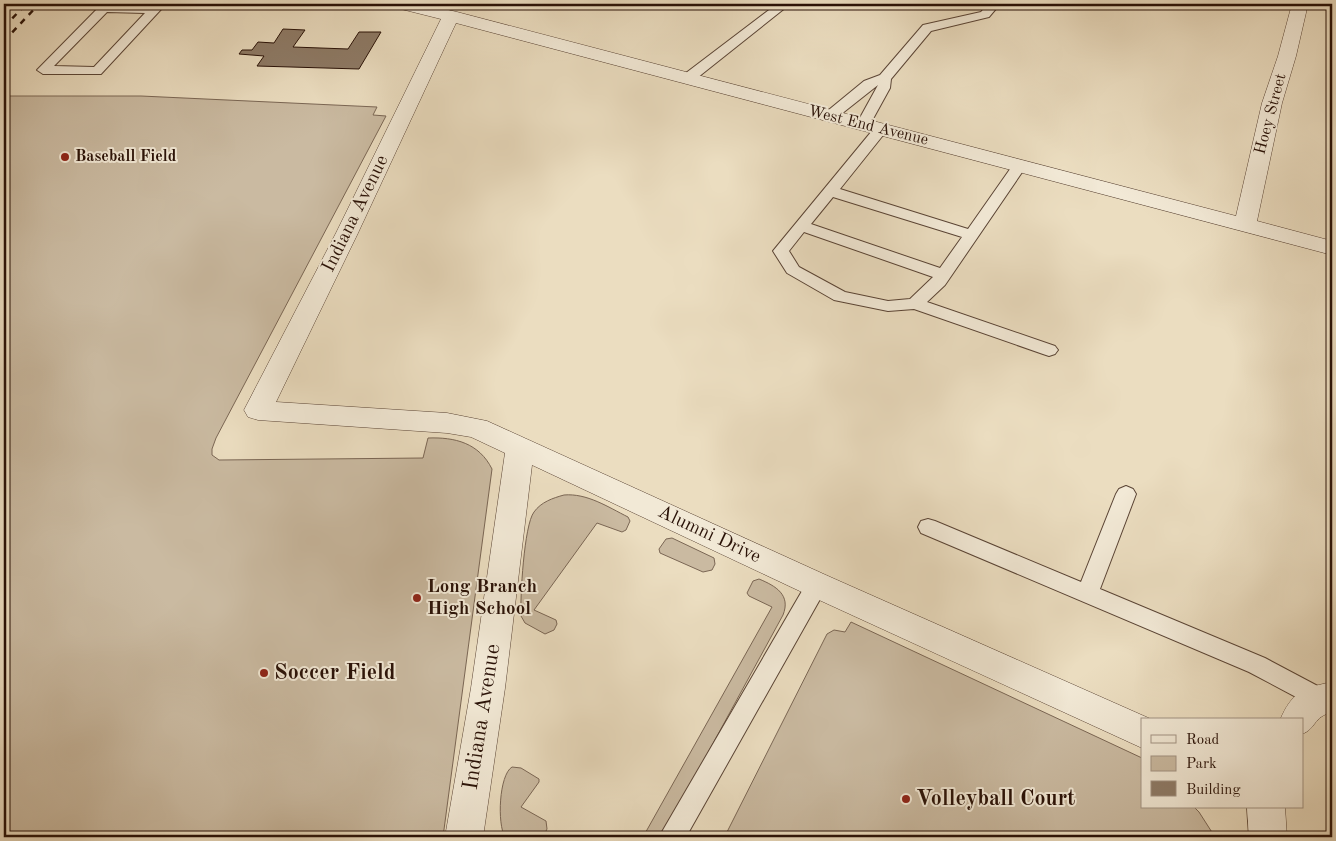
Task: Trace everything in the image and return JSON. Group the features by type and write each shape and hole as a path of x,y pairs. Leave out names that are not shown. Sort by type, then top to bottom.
{"street":[{"name":"West End Avenue","path":"403,4 1332,248"},
{"name":"Hoey Street","path":"1245,225 1272,103 1287,56 1300,4"},
{"name":"Indiana Avenue","path":"258,410 351,225 451,16"},
{"name":"Alumni Drive","path":"258,410 447,423 477,428 1141,732"},
{"name":"Indiana Avenue","path":"464,837 488,688 520,448"}],"lane":[{"path":"687,79 784,4"},
{"path":"830,116 869,84 885,78 927,28 985,15 994,4"},
{"path":"157,7 97,71 42,70 104,8 157,7"},
{"path":"885,78 884,88 872,127 830,191 781,251 793,270 840,296 888,306 915,304 1049,350"},
{"path":"915,304 939,281 1020,165"},
{"path":"830,191 971,235"},
{"path":"801,226 943,275"},
{"path":"1087,594 1126,494"},
{"path":"928,527 1257,665 1294,683 1317,705"},
{"path":"672,837 817,585"},
{"path":"476,764 478,837"}],"path":[{"path":"717,834 724,837"}],"green space":[{"path":"4,96 141,96 377,107 373,115 386,116 216,438 212,455 219,460 423,458 428,438 438,438 465,443 487,460 492,469 443,837 4,837"},
{"path":"564,495 589,498 628,517 630,521 626,530 622,532 597,523 534,610 556,620 557,624 554,630 545,634 525,623 521,616 525,546 534,512 544,503"},
{"path":"672,538 714,558 715,564 712,570 703,572 660,553 659,549 666,539"},
{"path":"759,579 780,592 785,602 783,615 662,837 643,837 772,607 749,596 747,593 753,581"},
{"path":"851,622 1141,758 1141,808 1195,808 1215,837 737,837 727,832 827,634 834,630 845,632"},
{"path":"512,767 521,768 539,779 539,782 521,807 546,821 547,829 543,837 505,837 502,831 500,811 502,789 504,779"}],"building":[{"path":"283,29 305,30 293,47 348,49 359,32 381,32 359,69 257,66 264,56 239,54 242,50 252,50 258,42 274,43"}],"railway":[{"path":"4,27 26,4"},
{"path":"4,41 39,4"}],"place":[{"name":"Baseball Field","path":"65,157"},
{"name":"Long Branch High School","path":"417,598"},
{"name":"Soccer Field","path":"264,673"},
{"name":"Volleyball Court","path":"906,799"}]}
